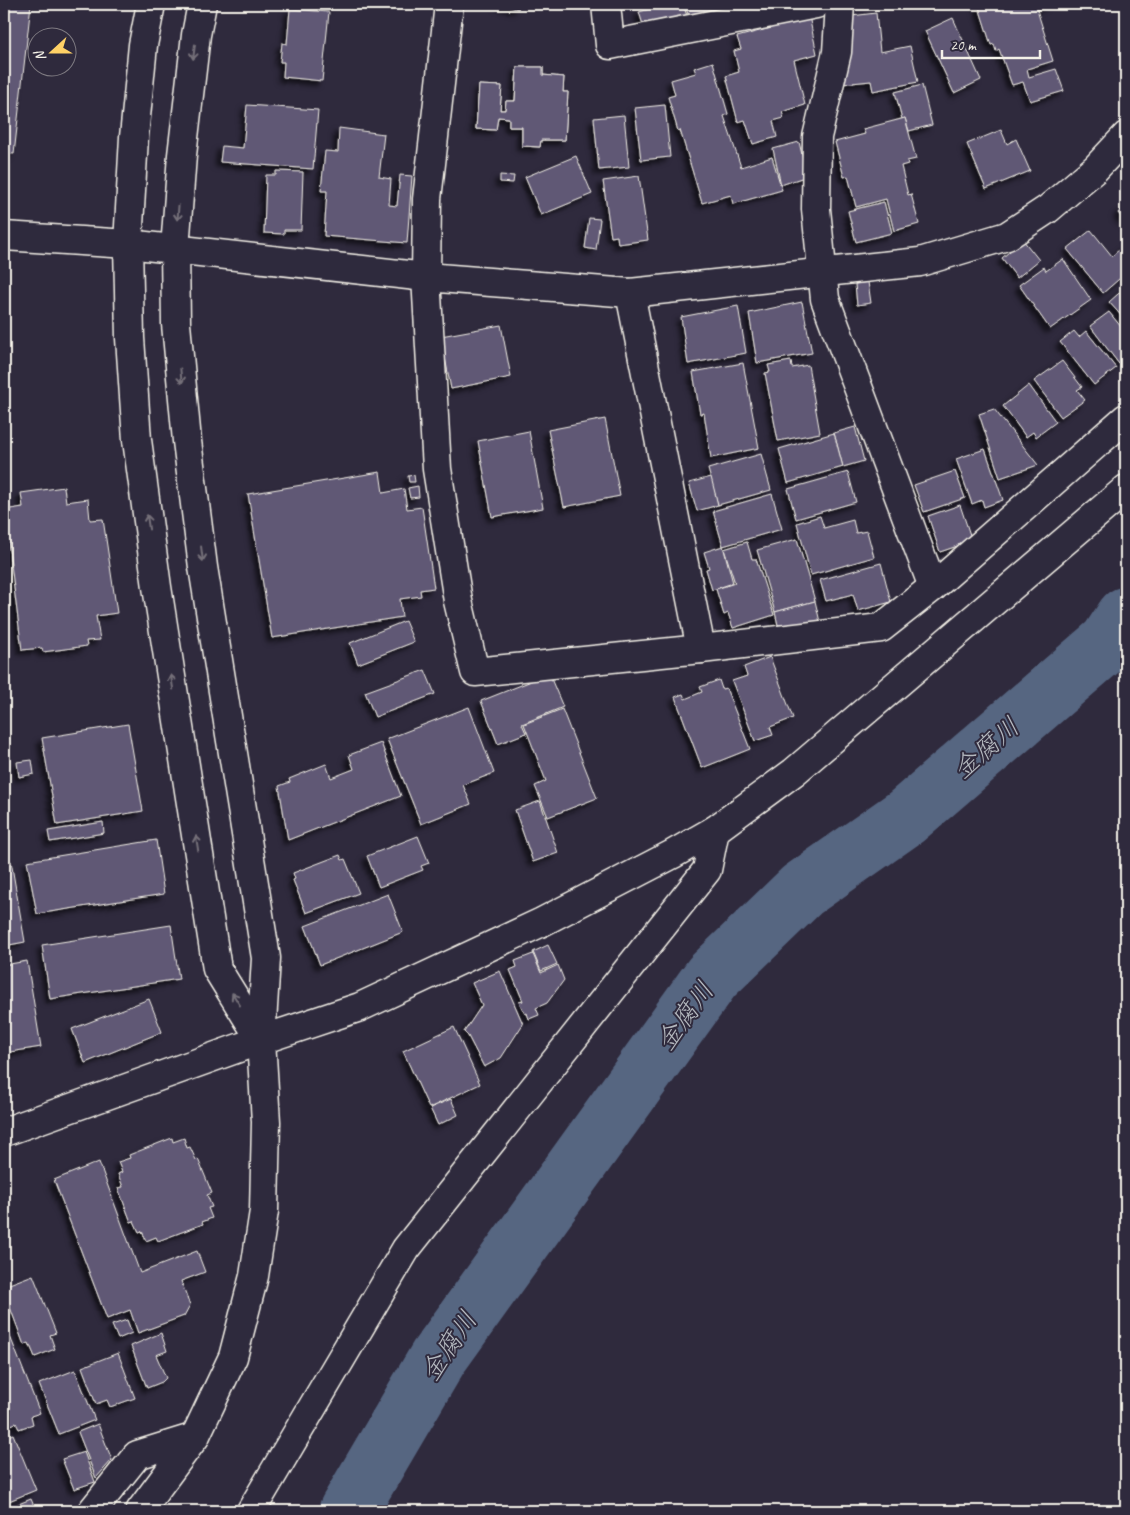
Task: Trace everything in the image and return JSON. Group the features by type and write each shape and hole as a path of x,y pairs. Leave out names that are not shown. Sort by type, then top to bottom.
{"street":[{"path":"151,4 143,45 134,137 128,244 130,338 137,440 159,597 217,969 261,1040"},
{"path":"140,1511 195,1437 233,1357 254,1276 264,1211 266,1122 261,1040 266,958 203,567 187,441 176,324 175,249 182,154 196,34 202,4"},
{"path":"449,4 427,199 426,277 436,469 458,602 475,672 702,649 881,628 933,587 1126,418"},
{"path":"606,4 610,45 816,4"},
{"path":"840,4 837,52 817,137 816,209 826,299 933,587"},
{"path":"4,236 128,244 426,277 630,293 920,262 1007,236 1048,209 1095,169 1126,136"},
{"path":"630,293 702,649"},
{"path":"4,1132 261,1040 360,1007 542,922 715,830 794,772 1126,490"},
{"path":"251,1511 406,1249 707,870 715,830"},
{"path":"92,1511 137,1455 195,1437"}],"building":[{"path":"4,4 31,4 14,154 4,153"},
{"path":"314,4 334,4 332,9"},
{"path":"499,4 520,4 518,9"},
{"path":"663,4 683,4 688,19 645,31 639,12"},
{"path":"684,4 744,4 723,12 721,6 690,18"},
{"path":"978,4 1051,4 1037,10 1053,61 1027,69 1029,77 1056,69 1064,91 1030,101 1023,82 1012,85 999,49 996,51 994,44 991,45"},
{"path":"290,9 329,12 322,81 283,77 284,62 280,62 282,43 287,44"},
{"path":"876,13 880,52 910,46 918,82 873,91 871,81 842,84 835,18"},
{"path":"809,16 817,54 794,60 805,105 782,112 784,118 773,121 777,137 753,144 745,120 738,122 726,76 739,72 734,51 741,49 737,37 782,25 782,22"},
{"path":"953,18 981,80 954,93 925,31"},
{"path":"713,62 728,114 724,116 741,167 772,157 782,190 733,204 731,195 702,203 668,97 675,95 671,80 696,73 694,68"},
{"path":"517,67 543,67 543,75 564,77 563,92 568,92 565,140 541,140 540,147 522,146 522,127 509,127 509,118 498,117 496,130 476,129 479,85 502,86 500,110 505,110 506,101 515,101"},
{"path":"517,67 543,67 543,75 564,77 563,92 568,92 565,140 541,140 540,147 522,146 522,127 509,127 509,118 498,117 496,130 476,129 479,85 502,86 500,110 505,110 506,101 515,101"},
{"path":"922,85 932,125 909,131 905,118 902,119 895,92"},
{"path":"247,105 318,110 313,169 220,162 222,146 243,148"},
{"path":"665,105 670,157 641,160 635,108"},
{"path":"624,115 629,167 599,170 594,118"},
{"path":"905,118 916,159 907,161 908,164 901,166 908,195 911,194 919,224 894,231 886,199 856,207 848,176 844,177 835,142 865,134 863,129"},
{"path":"339,128 384,134 379,177 391,179 389,205 397,206 400,175 412,176 407,243 324,236 327,191 321,191 325,151 338,152"},
{"path":"1001,130 1007,144 1016,139 1030,171 986,189 967,144"},
{"path":"799,142 807,176 781,185 773,149"},
{"path":"576,156 592,194 541,215 525,177"},
{"path":"276,171 303,172 301,230 284,230 284,234 264,233 266,175 276,175"},
{"path":"500,175 514,176 513,183 500,182"},
{"path":"639,176 648,240 618,244 617,236 611,237 603,181"},
{"path":"884,202 892,233 856,242 848,211"},
{"path":"1126,204 1126,222 1118,213"},
{"path":"589,218 600,219 596,250 585,248"},
{"path":"1091,230 1112,256 1126,244 1126,273 1103,293 1067,249"},
{"path":"1023,240 1039,260 1017,278 1002,258"},
{"path":"1063,259 1091,300 1050,329 1019,285 1044,267 1046,271"},
{"path":"868,282 871,303 857,305 855,284"},
{"path":"1126,287 1126,321 1109,302"},
{"path":"802,302 812,353 757,363 749,313"},
{"path":"738,306 746,353 688,364 681,317"},
{"path":"1109,312 1126,333 1126,359 1119,364 1090,326"},
{"path":"501,325 511,377 451,389 441,336"},
{"path":"1074,331 1079,337 1086,331 1116,368 1094,385 1060,342"},
{"path":"791,361 792,368 808,365 820,433 778,441 765,373 770,372 768,365"},
{"path":"1062,361 1082,387 1077,390 1085,400 1061,417 1034,381"},
{"path":"743,363 759,448 711,458 704,413 700,414 693,372"},
{"path":"1029,385 1056,422 1036,437 1033,432 1026,437 1003,406"},
{"path":"994,409 1038,465 1000,478 979,414"},
{"path":"605,419 620,496 564,507 548,430"},
{"path":"855,427 864,461 843,467 834,433"},
{"path":"529,431 543,508 492,517 478,441"},
{"path":"834,433 843,467 788,483 779,449"},
{"path":"985,449 1003,500 984,507 982,500 972,504 956,459"},
{"path":"761,454 771,490 718,505 708,469"},
{"path":"955,471 965,498 924,512 914,485"},
{"path":"380,472 383,493 404,489 407,509 422,507 434,588 420,590 421,596 400,599 402,617 272,638 248,494"},
{"path":"848,472 856,502 796,519 788,489"},
{"path":"414,475 415,482 409,482 408,476"},
{"path":"711,477 718,505 697,511 689,483"},
{"path":"418,486 419,497 410,498 408,488"},
{"path":"64,487 66,502 88,499 90,520 103,519 117,613 96,616 100,640 86,641 87,646 43,652 42,648 22,650 4,510 23,507 21,493"},
{"path":"772,494 782,529 723,546 713,511"},
{"path":"960,505 972,541 940,552 928,516"},
{"path":"820,516 824,528 853,520 856,533 867,531 874,557 811,575 797,523"},
{"path":"797,539 815,601 775,612 757,550"},
{"path":"747,542 752,559 756,559 774,615 733,628 728,613 724,615 716,589 735,583 724,549"},
{"path":"723,546 733,583 712,590 706,569 709,568 704,552"},
{"path":"881,563 891,602 858,611 853,594 826,601 820,580"},
{"path":"815,601 820,622 778,625 775,612"},
{"path":"405,621 414,642 358,664 350,643"},
{"path":"770,657 793,718 770,727 773,735 755,741 732,681 747,676 744,667"},
{"path":"425,670 435,694 375,717 365,692"},
{"path":"549,674 563,707 522,724 526,733 498,744 481,701"},
{"path":"719,680 722,689 726,688 750,749 702,768 675,697 683,694 685,699 702,692 700,687"},
{"path":"469,707 494,773 463,785 471,804 421,824 387,739"},
{"path":"562,709 597,798 548,817 535,786 546,781 524,724"},
{"path":"128,724 143,811 57,825 42,738"},
{"path":"381,743 401,796 288,840 279,786 290,782 289,779 326,764 331,778 354,769 349,755"},
{"path":"32,760 34,774 19,777 17,762"},
{"path":"540,801 558,853 533,862 515,810"},
{"path":"103,822 104,833 50,842 48,831"},
{"path":"418,836 429,863 421,866 423,870 379,887 367,856"},
{"path":"156,840 164,894 37,914 27,861"},
{"path":"340,855 342,860 345,859 359,893 306,913 293,880 295,879 293,873"},
{"path":"11,861 25,942 4,946 4,862"},
{"path":"388,894 403,932 320,965 305,926"},
{"path":"171,925 179,979 50,999 42,945"},
{"path":"548,945 557,964 541,971 533,952"},
{"path":"533,954 541,973 558,965 564,980 547,1003 536,1008 539,1015 529,1019 519,1002 523,1001 510,970 517,967 515,961"},
{"path":"27,961 41,1047 4,1053 4,965"},
{"path":"500,971 523,1024 501,1058 484,1067 464,1032 482,1005 472,983"},
{"path":"149,999 162,1032 85,1063 72,1029"},
{"path":"454,1027 480,1084 429,1108 403,1051"},
{"path":"451,1099 458,1115 438,1125 430,1108"},
{"path":"172,1138 173,1142 184,1138 187,1148 190,1147 196,1160 198,1159 212,1193 207,1195 212,1207 208,1208 212,1218 202,1222 203,1224 158,1241 156,1237 146,1241 142,1231 139,1232 134,1221 131,1222 118,1188 123,1187 118,1174 122,1172 118,1162 130,1158 129,1155"},
{"path":"99,1162 140,1273 197,1251 205,1272 181,1281 190,1305 184,1316 138,1333 130,1310 107,1319 54,1180"},
{"path":"33,1275 56,1333 50,1335 55,1349 35,1357 29,1343 24,1345 4,1291 4,1286"},
{"path":"127,1320 132,1333 118,1339 112,1325"},
{"path":"4,1321 40,1413 31,1416 33,1424 19,1429 16,1423 6,1427 4,1422"},
{"path":"161,1333 167,1351 156,1355 166,1378 162,1382 147,1388 131,1346"},
{"path":"118,1353 135,1398 110,1407 107,1400 96,1404 82,1367"},
{"path":"75,1370 95,1420 59,1434 39,1384"},
{"path":"98,1424 112,1460 96,1478 78,1432"},
{"path":"13,1434 36,1490 4,1503 4,1438"},
{"path":"84,1452 95,1482 74,1489 62,1459"},
{"path":"31,1499 36,1511 4,1511 4,1506 10,1504 11,1507"}],"waterway":[{"name":"金腐川","path":"348,1511 438,1358 712,977 802,890 906,817 1109,642 1126,616"}]}
